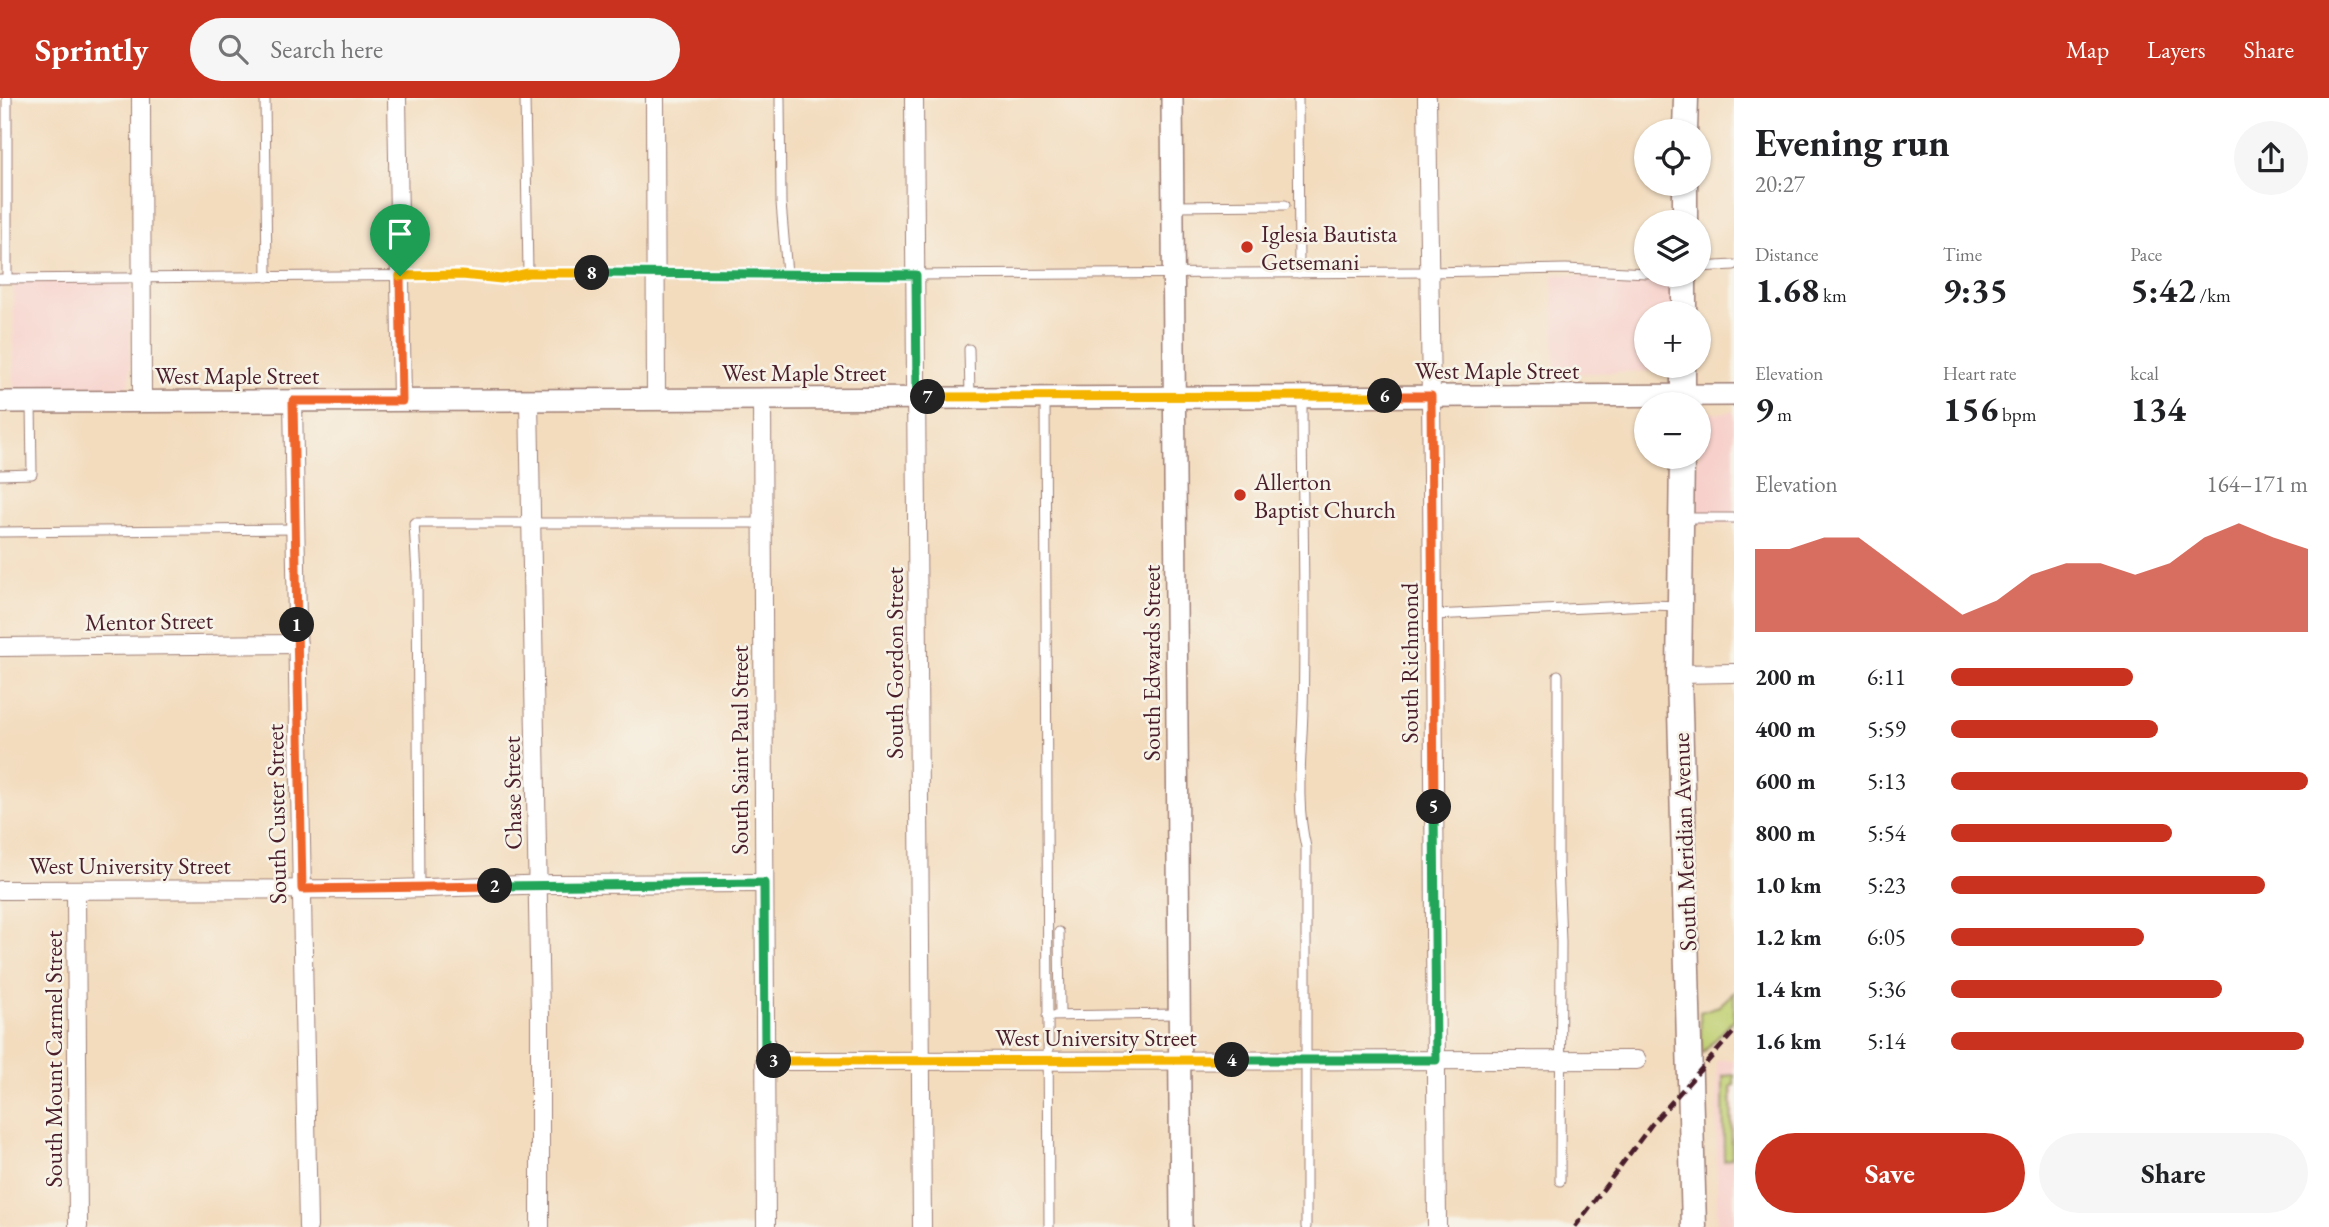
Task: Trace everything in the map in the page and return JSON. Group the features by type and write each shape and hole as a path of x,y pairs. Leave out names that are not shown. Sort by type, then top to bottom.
{"main road":[{"path":"1685,119 1686,98"},
{"name":"South Meridian Avenue","path":"1682,469 1679,674 1694,1227"}],"street":[{"path":"141,98 142,401"},
{"path":"397,98 402,401"},
{"path":"655,98 656,399"},
{"name":"South Gordon Street","path":"914,98 922,1227"},
{"name":"South Edwards Street","path":"1172,98 1181,1227"},
{"name":"South Richmond","path":"1427,98 1437,1227"},
{"name":"West Maple Street","path":"1711,397 1734,395"},
{"name":"West Maple Street","path":"0,402 1431,396 1634,399"},
{"name":"South Saint Paul Street","path":"762,398 766,1227"},
{"name":"Chase Street","path":"529,400 538,885 540,1227"},
{"name":"South Custer Street","path":"293,401 308,1227"},
{"name":"Mentor Street","path":"0,647 298,643"},
{"path":"1679,674 1734,673"},
{"name":"West University Street","path":"0,890 764,883"},
{"name":"South Mount Carmel Street","path":"76,890 79,1227"},
{"name":"West University Street","path":"765,1061 1637,1060"}],"lane":[{"path":"7,98 4,279 462,275 501,279 528,273 916,275 1566,269 1634,272"},
{"path":"265,98 267,277"},
{"path":"525,98 528,273"},
{"path":"780,98 781,203 787,274"},
{"path":"1298,98 1299,273"},
{"path":"1174,206 1285,205"},
{"path":"1711,266 1734,265"},
{"path":"969,349 970,397"},
{"path":"1045,397 1049,1227"},
{"path":"1302,397 1303,710 1299,763 1300,821 1306,847 1306,1227"},
{"path":"0,475 32,474 31,402"},
{"path":"1681,518 1734,518"},
{"path":"419,888 417,575 414,523 763,523"},
{"path":"0,532 296,529"},
{"path":"1433,615 1680,606"},
{"path":"1558,675 1560,1181"},
{"path":"1059,933 1060,1016"},
{"path":"1047,1016 1178,1014"}],"shaded area":[{"path":"13,274 131,274 130,382 125,387 14,390"},
{"path":"1553,275 1634,278 1634,287 1673,287 1673,301 1634,301 1634,372 1555,374"},
{"path":"1734,412 1734,523 1697,524 1696,469 1711,469 1711,413"},
{"path":"1717,1060 1734,1060 1734,1227 1717,1227"}],"green space":[{"path":"1734,992 1734,1019 1702,1054 1700,1012 1719,1006"},
{"path":"1734,1075 1734,1085 1731,1086 1732,1158 1724,1161 1723,1076"}],"railway":[{"path":"1575,1227 1652,1124 1734,1032"}],"place":[{"name":"Iglesia Bautista Getsemani","path":"1247,247"},
{"name":"Allerton Baptist Church","path":"1240,495"}],"route":[{"path":"528,273 916,275 917,397 1431,396 1436,1060 765,1061 764,883 302,889 293,401 402,401 400,276 462,275 501,279 528,273"}]}
